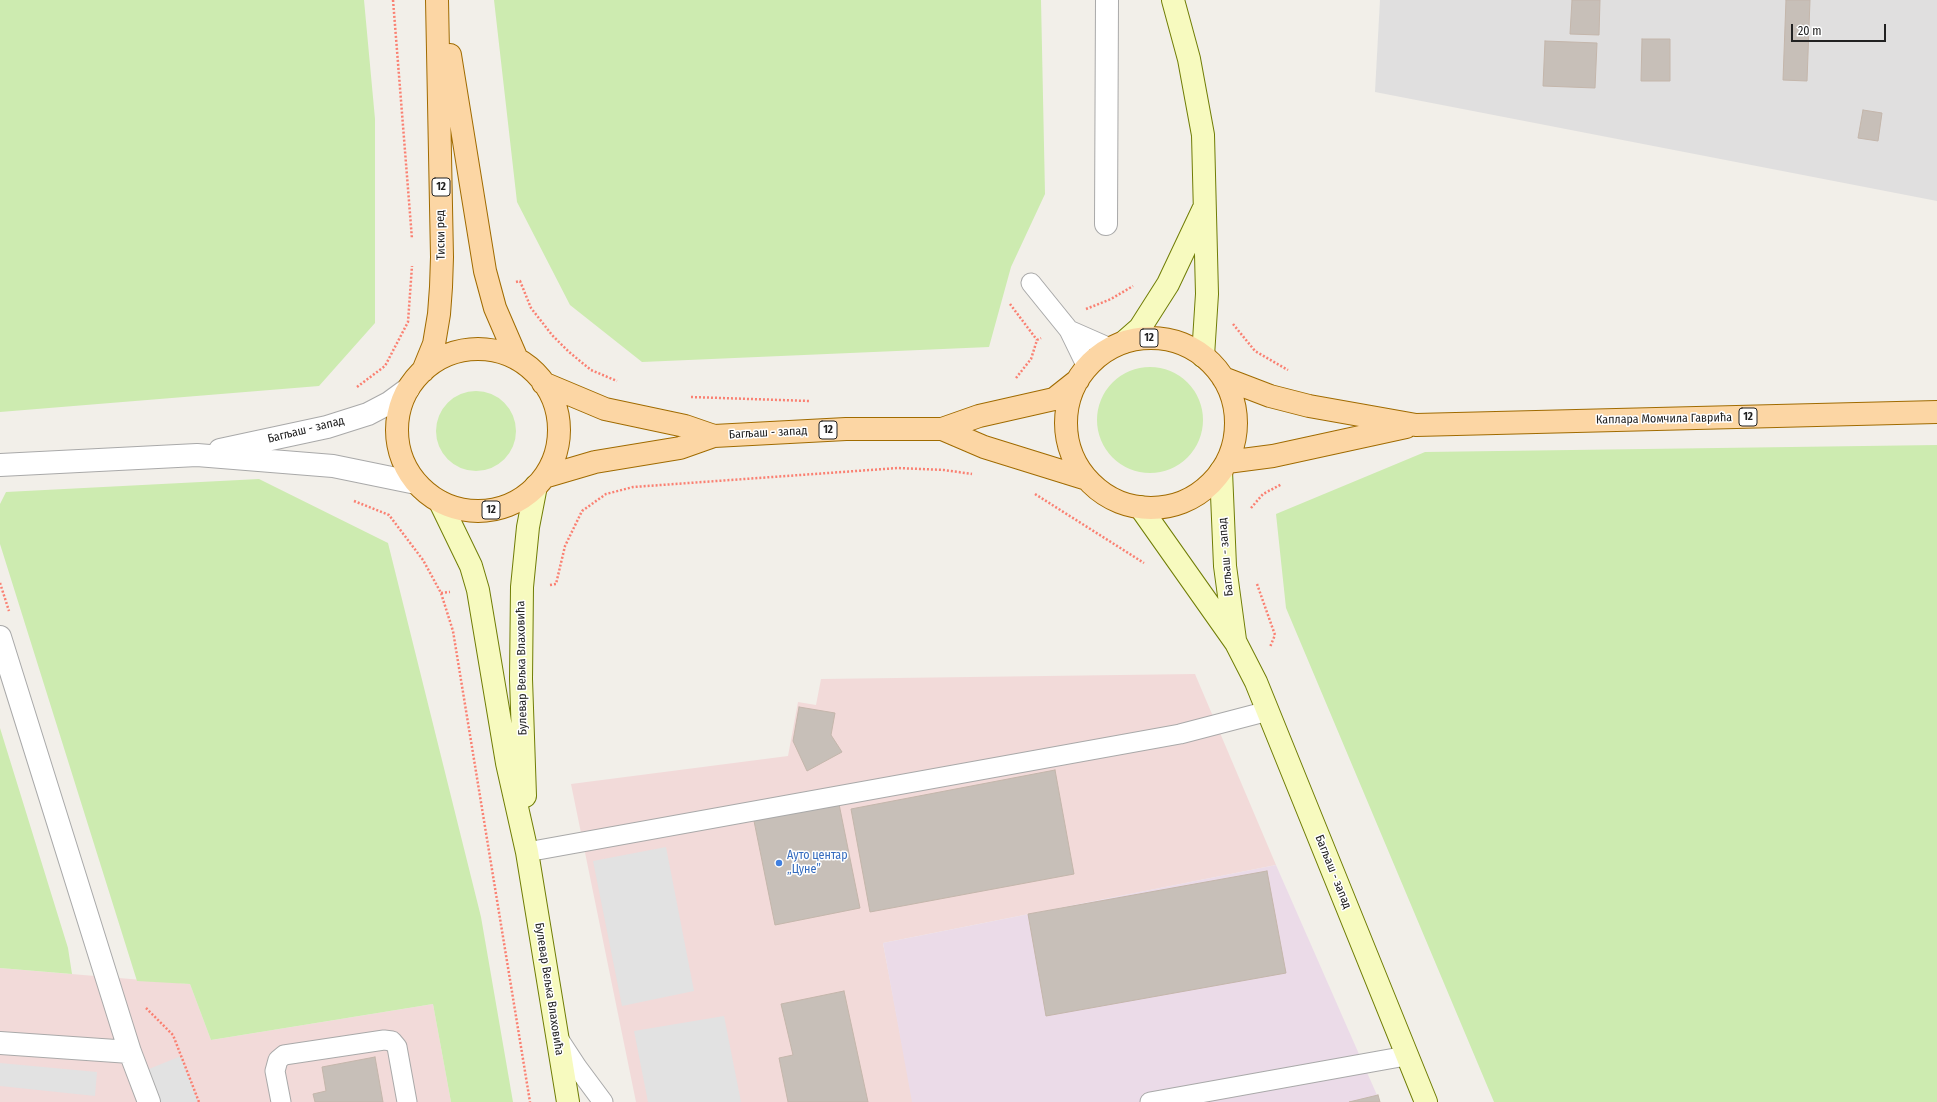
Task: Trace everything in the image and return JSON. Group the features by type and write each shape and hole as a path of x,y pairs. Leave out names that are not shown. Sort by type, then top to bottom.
{"main road":[{"name":"Тиски ред","path":"439,0 485,271 495,308 517,359"},
{"name":"Тиски ред","path":"423,371 434,344 440,314 439,0"},
{"name":"12","path":"1140,338 1157,338 1174,341 1189,347 1203,356 1214,366 1223,378 1231,394 1235,411 1236,428 1233,445 1224,466 1203,490 1179,503 1153,508 1140,507 1117,500 1101,491 1088,479 1072,453 1066,423 1072,394 1082,373 1117,345 1140,338"},
{"name":"12","path":"468,350 493,350 517,359 536,374 553,401 558,420 558,440 554,459 540,482 516,502 491,510 465,510 440,502 427,494 416,483 405,466 399,447 398,421 400,408 408,389 423,371 444,357 468,350"},
{"name":"Багљаш - запад","path":"540,482 595,462 680,448 714,436 846,429 942,429 979,416 1054,399 1082,373"},
{"name":"12","path":"1223,378 1270,396 1309,406 1416,425"},
{"name":"Багљаш - запад","path":"543,383 605,408 685,426 714,436"},
{"name":"Каплара Момчила Гаврића","path":"1416,425 1937,412"},
{"name":"12","path":"1224,466 1416,425"},
{"name":"Багљаш - запад","path":"942,429 984,447 1088,479"}],"street":[{"path":"1106,224 1107,0"},
{"path":"1173,0 1189,59 1203,135 1206,206 1207,294 1203,356"},
{"path":"1117,345 1140,328 1168,284 1206,206"},
{"name":"Багљаш - запад","path":"197,455 327,427 368,414 382,407 408,389"},
{"name":"Багљаш - запад","path":"0,465 197,455 333,466 416,483"},
{"name":"Багљаш - запад","path":"1224,466 1225,566 1236,643"},
{"name":"Булевар Вељка Влаховића","path":"527,852 521,621 525,552 540,482"},
{"name":"Булевар Вељка Влаховића","path":"440,502 471,566 478,590 507,763 527,852 568,1102"},
{"name":"Багљаш - запад","path":"1140,507 1236,643 1256,682 1406,1056 1426,1102"},
{"path":"0,637 130,1052 149,1102"},
{"path":"0,1043 130,1052"}],"lane":[{"path":"1031,283 1069,330 1082,373"},
{"path":"1069,330 1117,345"},
{"path":"527,852 1180,734 1268,711"},
{"path":"556,1034 577,1067 603,1102"},
{"path":"281,1102 275,1071 278,1060 284,1055 384,1040 392,1041 397,1047 407,1102"},
{"path":"1150,1102 1406,1056"}],"path":[{"path":"393,0 412,244"},
{"path":"354,388 385,366 408,322 412,259"},
{"path":"520,281 531,308 569,352 591,370 619,382"},
{"path":"1084,309 1111,299 1134,285"},
{"path":"1010,304 1038,340 1031,359 1015,379"},
{"path":"1232,322 1237,331 1255,351 1274,364 1294,373"},
{"path":"690,397 766,401 812,401"},
{"path":"556,584 565,546 582,511 606,494 632,487 898,468 944,470 975,474"},
{"path":"1250,514 1251,508 1263,494 1288,481"},
{"path":"1030,492 1146,565"},
{"path":"350,499 389,515 423,560 437,586 453,631 530,1102"},
{"path":"1256,580 1275,635 1256,682"}],"shaded area":[{"path":"1380,0 1937,0 1937,201 1375,92"},
{"path":"1195,674 1276,865 883,943 913,1102 636,1102 571,784 788,756 798,702 816,705 821,679"},
{"path":"666,847 694,991 622,1006 593,861"},
{"path":"1276,865 1380,1102 912,1102 883,943"},
{"path":"0,968 190,984 211,1040 433,1004 451,1102 0,1102"},
{"path":"724,1016 741,1102 648,1102 634,1031"},
{"path":"181,1056 198,1102 149,1102 139,1073"},
{"path":"0,1063 97,1072 95,1096 0,1086"}],"green space":[{"path":"0,0 364,0 375,119 375,323 319,386 0,412"},
{"path":"494,0 1041,0 1045,194 1011,267 989,347 642,362 570,305 517,202"},
{"path":"1150,367 1170,371 1187,383 1199,400 1203,420 1199,440 1187,457 1170,469 1150,473 1130,469 1113,457 1101,440 1097,420 1101,400 1113,383 1130,371"},
{"path":"476,391 491,394 504,403 513,416 516,431 513,446 504,459 491,468 476,471 461,468 448,459 439,446 436,431 439,416 448,403 461,394"},
{"path":"1937,445 1937,1102 1494,1102 1286,608 1276,514 1425,452"},
{"path":"259,479 388,543 481,917 513,1102 451,1102 433,1004 211,1040 190,984 137,981 0,544 0,504 6,492"},
{"path":"0,728 68,948 72,974 0,968"}],"building":[{"path":"1572,0 1600,0 1599,35 1570,34"},
{"path":"1786,0 1810,0 1807,81 1783,80"},
{"path":"1642,39 1670,39 1670,81 1641,81"},
{"path":"1545,41 1597,43 1595,88 1543,86"},
{"path":"1863,110 1882,113 1878,141 1858,138"},
{"path":"799,707 835,713 831,735 842,752 807,771 793,741"},
{"path":"1055,770 1074,874 870,912 851,809"},
{"path":"839,804 860,908 775,925 754,821"},
{"path":"1267,871 1286,973 1046,1016 1028,914"},
{"path":"844,991 868,1102 788,1102 779,1058 793,1055 781,1004"},
{"path":"375,1057 383,1102 315,1102 313,1094 326,1091 322,1067"},
{"path":"1378,1095 1380,1102 1349,1102"}],"place":[{"name":"Ауто центар „Цуне”","path":"779,863"}]}
